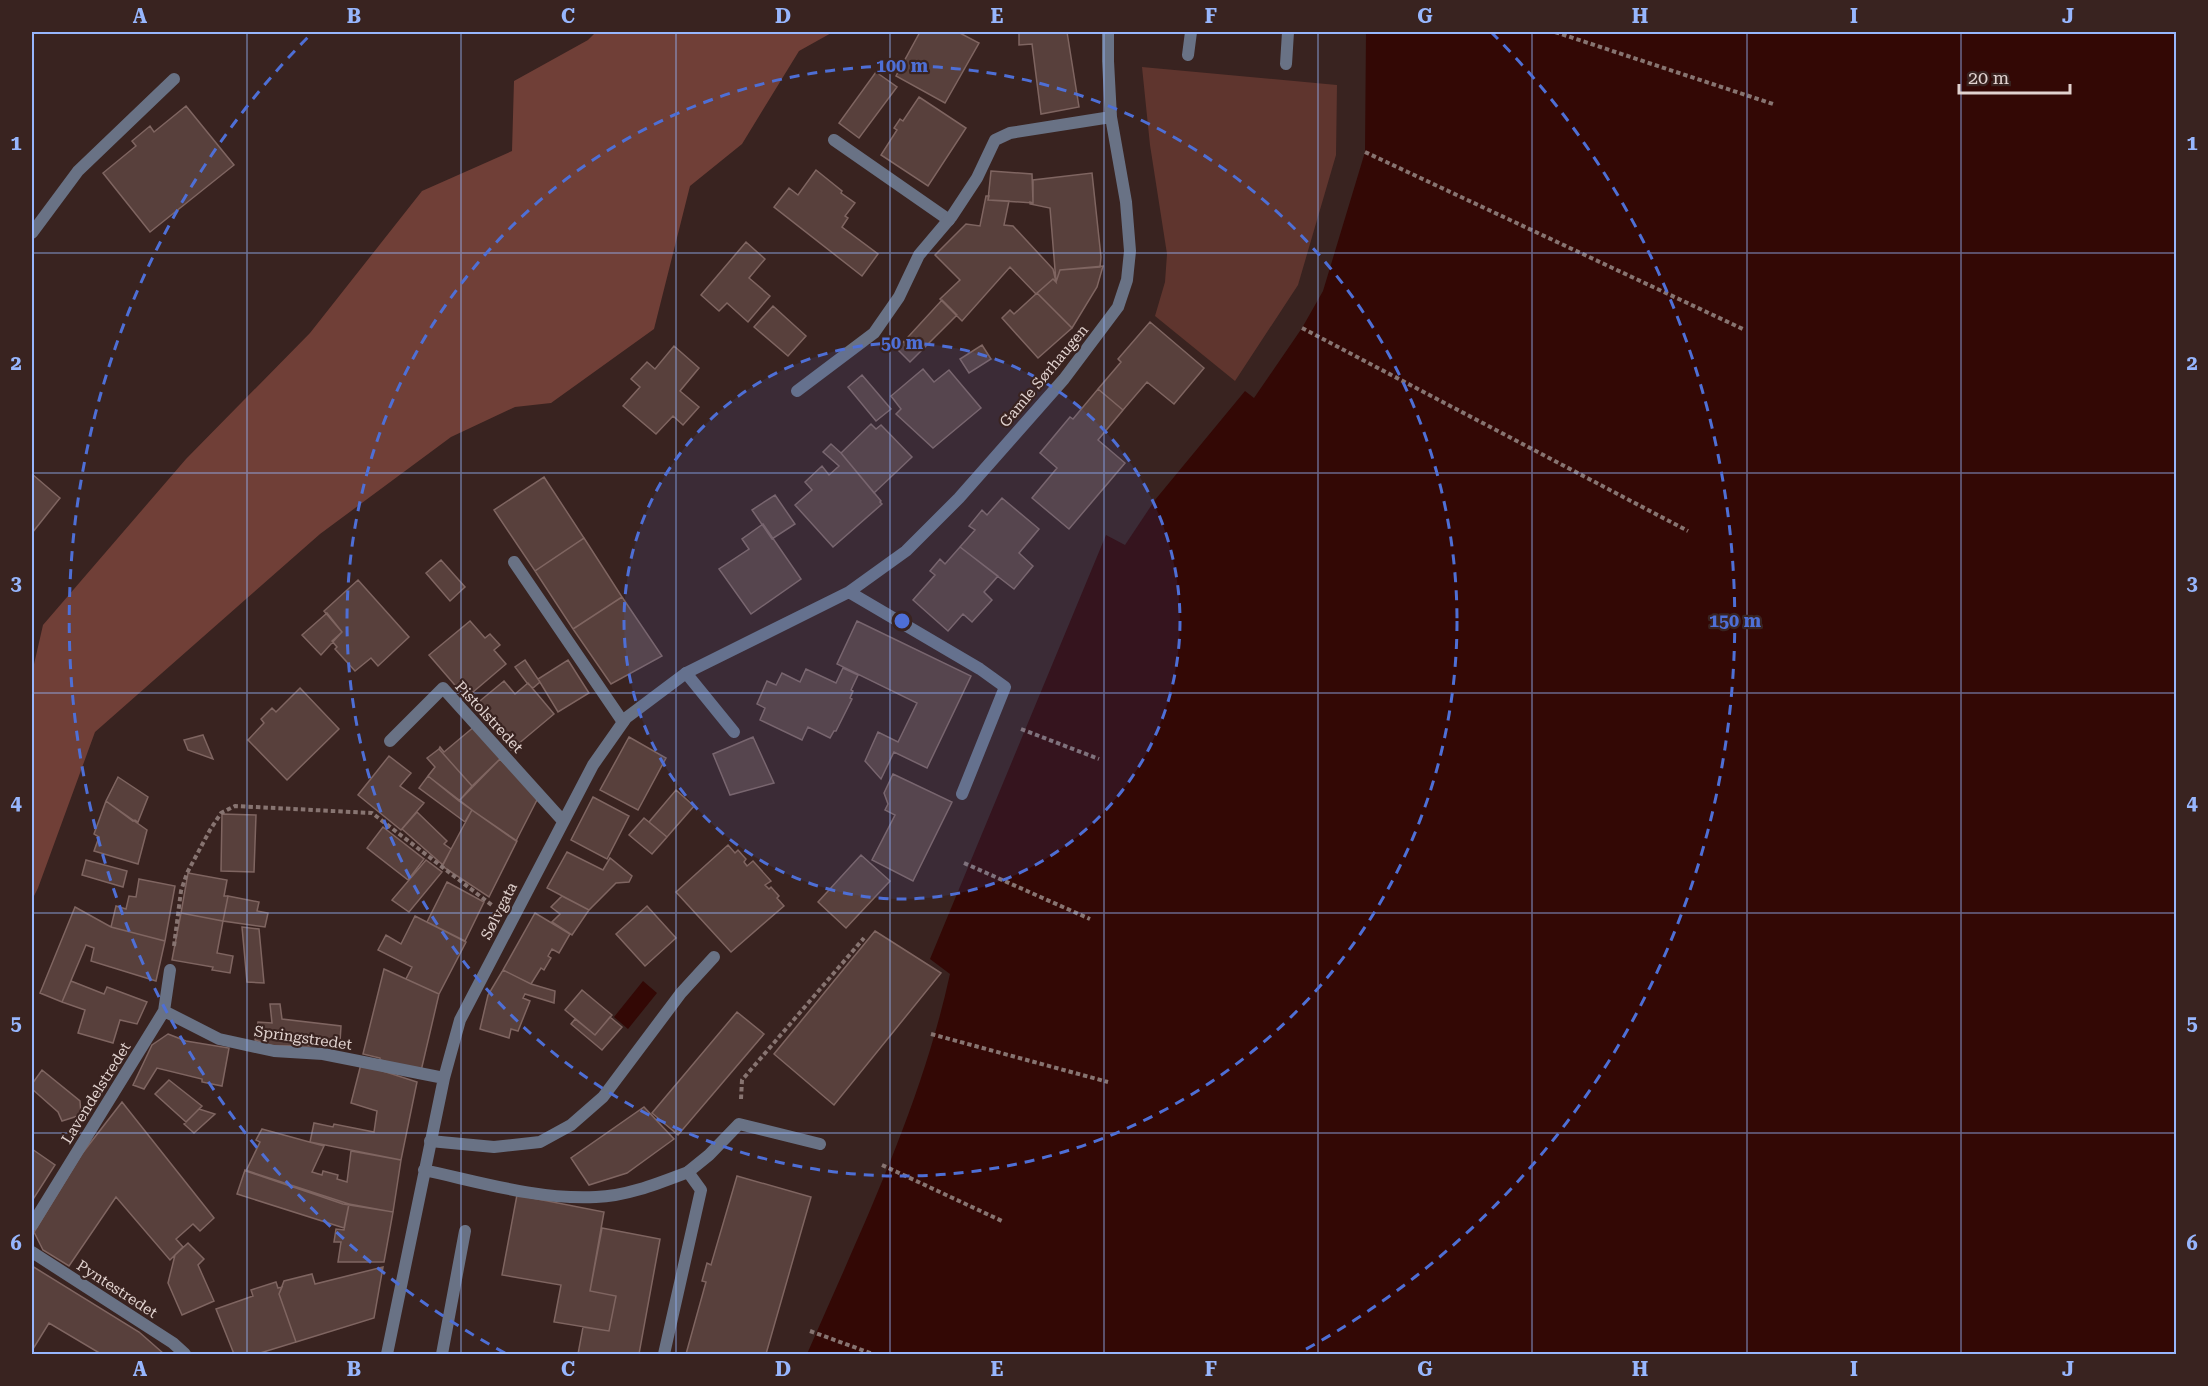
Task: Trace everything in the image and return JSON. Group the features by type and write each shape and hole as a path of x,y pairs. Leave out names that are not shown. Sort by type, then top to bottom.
{"street":[{"name":"Gamle Sørhaugen","path":"657,693 686,673 849,592 906,551 959,498 1064,379 1118,307 1126,280 1130,251 1126,202 1111,117 1108,32"},
{"path":"1188,55 1191,32"},
{"path":"1286,64 1288,32"},
{"path":"32,233 78,171 174,79"},
{"path":"797,392 874,333 899,297 919,255 949,220 977,178 995,140 1010,133 1111,117"},
{"path":"834,140 949,220"},
{"path":"514,562 624,722"},
{"path":"849,592 980,669 1005,687 962,794"},
{"path":"686,673 734,732"},
{"name":"Pistolstredet","path":"390,741 443,688 563,821"},
{"name":"Sølvgata","path":"387,1354 430,1141 460,1020 593,765 624,722 657,693"},
{"path":"430,1141 494,1146 540,1142 571,1125 603,1097 681,993 714,957"},
{"name":"Lavendelstredet","path":"32,1225 165,1011 170,970"},
{"name":"Springstredet","path":"165,1011 219,1039 274,1051 323,1054 444,1078"},
{"path":"424,1170 552,1197 597,1197 633,1191 688,1172 709,1155 739,1124 820,1144"},
{"path":"664,1354 701,1190 688,1172"},
{"path":"442,1354 465,1232"},
{"name":"Pyntestredet","path":"32,1252 173,1343 185,1354"}],"path":[{"path":"1555,32 1773,104"},
{"path":"1365,152 1745,330"},
{"path":"1302,328 1688,531"},
{"path":"1021,729 1099,759"},
{"path":"170,970 181,891 187,873 221,813 235,806 372,813 511,920"},
{"path":"964,863 1090,919"},
{"path":"739,1124 742,1080 864,938"},
{"path":"931,1034 1107,1082"},
{"path":"882,1165 1002,1221"},
{"path":"810,1331 873,1354"}],"shaded area":[{"path":"596,32 833,32 799,51 742,144 690,186 654,329 551,403 515,407 451,437 320,534 95,732 32,900 32,673 43,625 186,459 310,333 422,191 512,151 514,81 588,40"},
{"path":"1366,32 2176,32 2176,1354 807,1354 888,1167 923,1072 950,974 930,959 1106,535 1125,545 1155,500 1245,391 1254,398 1302,328 1323,291 1365,152"},
{"path":"1142,67 1337,85 1336,155 1298,285 1235,381 1155,316 1165,282 1167,254 1150,145"},
{"path":"643,981 657,993 628,1029 614,1017"}],"building":[{"path":"920,32 958,32 979,43 945,103 896,76"},
{"path":"1067,32 1079,107 1041,114 1032,44 1019,45 1019,33"},
{"path":"876,72 897,87 859,138 839,123"},
{"path":"919,97 966,128 928,186 881,155 897,130 894,128 900,119 903,121"},
{"path":"186,106 234,165 150,232 103,173 136,146 132,141 150,126 154,132"},
{"path":"816,170 855,203 845,216 848,218 842,227 878,254 862,276 774,207 789,188 798,195"},
{"path":"991,171 1032,174 1033,203 988,200"},
{"path":"1092,173 1101,257 1100,267 1060,270 1056,282 1050,208 1030,204 1030,202 1033,203 1033,180"},
{"path":"986,196 989,196 988,200 1009,201 1004,225 1013,226 1053,269 1056,282 1053,279 1036,294 1010,267 962,321 940,299 960,280 935,255 966,224 980,226"},
{"path":"746,242 765,259 749,278 770,296 748,322 727,303 719,311 701,295"},
{"path":"1103,266 1097,287 1072,328 1037,293 1053,279 1056,282 1060,270"},
{"path":"1037,293 1072,328 1038,358 1002,318 1010,310 1014,314"},
{"path":"942,300 957,315 910,362 897,349"},
{"path":"773,306 806,336 788,356 754,327"},
{"path":"1150,322 1204,368 1174,404 1147,382 1123,410 1098,389 1121,362 1118,359"},
{"path":"982,345 991,359 969,373 960,359"},
{"path":"674,346 699,368 680,391 699,407 683,425 673,416 656,434 623,406 640,387 631,379 647,362 655,369"},
{"path":"923,369 934,382 949,370 981,408 933,448 896,414 901,409 891,396"},
{"path":"862,375 891,409 876,421 848,387"},
{"path":"1098,389 1123,410 1098,440 1125,463 1069,529 1032,498 1057,468 1040,453 1070,417 1073,419"},
{"path":"871,424 876,429 881,425 912,457 874,493 841,453"},
{"path":"831,444 882,504 833,547 795,505 812,490 805,482 822,466 829,475 839,466 823,452"},
{"path":"32,474 60,498 32,533"},
{"path":"544,477 584,538 535,571 494,510"},
{"path":"775,495 795,524 772,539 752,510"},
{"path":"1002,498 1039,529 1019,553 1033,566 1014,589 960,547 975,530 969,526 982,510 987,515"},
{"path":"763,524 801,579 751,614 719,569 749,549 742,539"},
{"path":"584,538 622,597 573,629 535,571"},
{"path":"960,547 998,576 984,592 992,600 972,622 963,614 948,631 913,600 935,575 930,571 940,559 945,564"},
{"path":"441,560 465,587 450,601 426,573"},
{"path":"358,580 409,637 378,666 371,658 355,671 335,649 337,647 332,641 342,632 324,611"},
{"path":"622,597 662,656 611,684 573,629"},
{"path":"327,613 342,632 321,655 302,635"},
{"path":"470,621 485,638 490,634 500,645 494,650 506,664 466,698 429,655"},
{"path":"857,621 971,676 927,768 894,752 881,779 865,761 878,732 898,742 917,703 837,664"},
{"path":"525,660 540,682 533,688 515,667"},
{"path":"568,660 589,693 558,712 538,679"},
{"path":"843,668 858,675 851,690 853,691 850,698 852,699 830,738 808,727 802,740 760,720 765,708 757,704 767,681 776,685 782,673 800,682 806,669 836,683"},
{"path":"504,681 515,694 528,683 554,714 511,750 475,705"},
{"path":"300,688 339,729 287,780 248,740 264,723 261,719 272,708 276,712"},
{"path":"475,726 501,758 472,786 439,749 440,747 444,752"},
{"path":"203,735 213,759 188,750 184,740"},
{"path":"629,737 666,758 638,810 600,790"},
{"path":"753,737 774,783 730,795 713,754"},
{"path":"439,749 472,786 459,801 428,776 435,767 427,758"},
{"path":"389,756 411,773 400,786 424,803 401,830 358,795"},
{"path":"500,759 538,798 516,841 459,801"},
{"path":"893,774 952,802 913,881 872,860 895,815 885,810 888,804 884,793"},
{"path":"428,776 472,810 465,822 419,788"},
{"path":"118,777 148,797 138,822 133,821 106,801"},
{"path":"676,790 694,806 667,837 649,822"},
{"path":"593,797 629,816 607,859 571,840"},
{"path":"106,801 147,830 138,864 94,851 99,837 94,834"},
{"path":"472,810 517,841 489,897 442,866"},
{"path":"417,812 447,841 444,844 451,849 443,865 402,829"},
{"path":"222,814 256,815 254,872 221,871"},
{"path":"644,818 667,837 652,854 629,835"},
{"path":"383,827 424,859 408,880 367,848"},
{"path":"728,845 735,853 738,850 746,859 744,862 747,866 753,861 771,881 765,885 769,889 771,887 784,906 731,952 676,892"},
{"path":"567,852 603,870 610,858 632,876 629,882 616,883 589,910 547,888"},
{"path":"861,855 890,881 846,928 818,902"},
{"path":"86,860 127,871 123,887 82,875"},
{"path":"426,860 442,872 409,912 392,900"},
{"path":"188,873 227,880 224,896 228,896 223,921 181,913"},
{"path":"139,879 175,886 165,941 111,927 116,906 126,909 129,896 136,897"},
{"path":"447,882 484,902 465,941 427,922"},
{"path":"228,896 259,902 257,911 268,913 265,927 223,921"},
{"path":"562,896 589,910 572,935 552,922 560,914 551,907"},
{"path":"647,906 676,938 645,966 616,934"},
{"path":"75,907 111,927 165,941 156,981 91,961 94,948 86,945 62,1002 40,993"},
{"path":"181,913 223,921 217,953 233,956 230,973 212,970 213,967 172,960"},
{"path":"535,913 570,934 559,953 552,949 548,956 551,958 544,970 541,968 531,984 503,970"},
{"path":"415,916 466,942 439,994 406,979 412,967 378,950 386,935 401,944"},
{"path":"242,927 259,929 264,983 247,982"},
{"path":"875,931 941,973 834,1105 774,1054"},
{"path":"384,969 439,994 421,1071 363,1054"},
{"path":"503,970 531,984 555,991 554,1003 525,994 523,998 530,1001 518,1031 511,1029 509,1038 480,1029 488,995"},
{"path":"71,981 104,994 107,987 147,1002 137,1024 120,1020 113,1043 78,1033 85,1010 62,1002"},
{"path":"582,990 612,1015 595,1035 565,1010"},
{"path":"270,1004 280,1004 282,1019 341,1026 340,1042 333,1046 273,1046 255,1040 258,1022 272,1023"},
{"path":"737,1012 764,1034 678,1135 652,1113"},
{"path":"610,1017 622,1027 602,1050 571,1024 575,1019 595,1035"},
{"path":"168,1034 186,1041 229,1048 222,1086 157,1068 144,1089 133,1085 152,1045"},
{"path":"361,1064 417,1082 401,1160 310,1142 314,1123 333,1127 334,1124 374,1132 377,1111 351,1103"},
{"path":"42,1070 80,1101 81,1115 62,1121 58,1112 32,1089 32,1084"},
{"path":"169,1080 202,1106 186,1122 155,1094"},
{"path":"122,1102 214,1218 200,1231 193,1224 176,1239 183,1247 170,1260 116,1197 69,1266 43,1250 34,1232 81,1155"},
{"path":"644,1107 674,1139 627,1173 589,1185 571,1158"},
{"path":"199,1109 215,1114 194,1133 184,1124"},
{"path":"262,1129 324,1146 312,1172 322,1175 323,1171 338,1175 337,1179 347,1182 351,1151 401,1160 393,1212 343,1204 246,1171 260,1142 256,1140"},
{"path":"32,1149 55,1165 32,1201"},
{"path":"245,1170 349,1204 344,1228 237,1194"},
{"path":"737,1176 811,1197 766,1354 686,1354 706,1282 702,1281 707,1263 711,1265"},
{"path":"517,1195 604,1212 590,1291 616,1296 609,1331 554,1322 561,1285 502,1275"},
{"path":"349,1204 393,1212 384,1262 338,1262 341,1242 334,1242 336,1229 344,1230"},
{"path":"602,1228 660,1239 639,1354 578,1354 583,1327 609,1331 616,1296 590,1291"},
{"path":"188,1243 204,1259 198,1265 214,1301 182,1315 168,1283 175,1255"},
{"path":"32,1266 139,1332 164,1354 101,1354 49,1323 33,1349"},
{"path":"383,1267 374,1318 296,1342 279,1294 284,1281 312,1274 315,1284"},
{"path":"276,1282 278,1288 282,1287 279,1294 296,1342 257,1354 234,1354 216,1309 253,1296 251,1290"}]}
